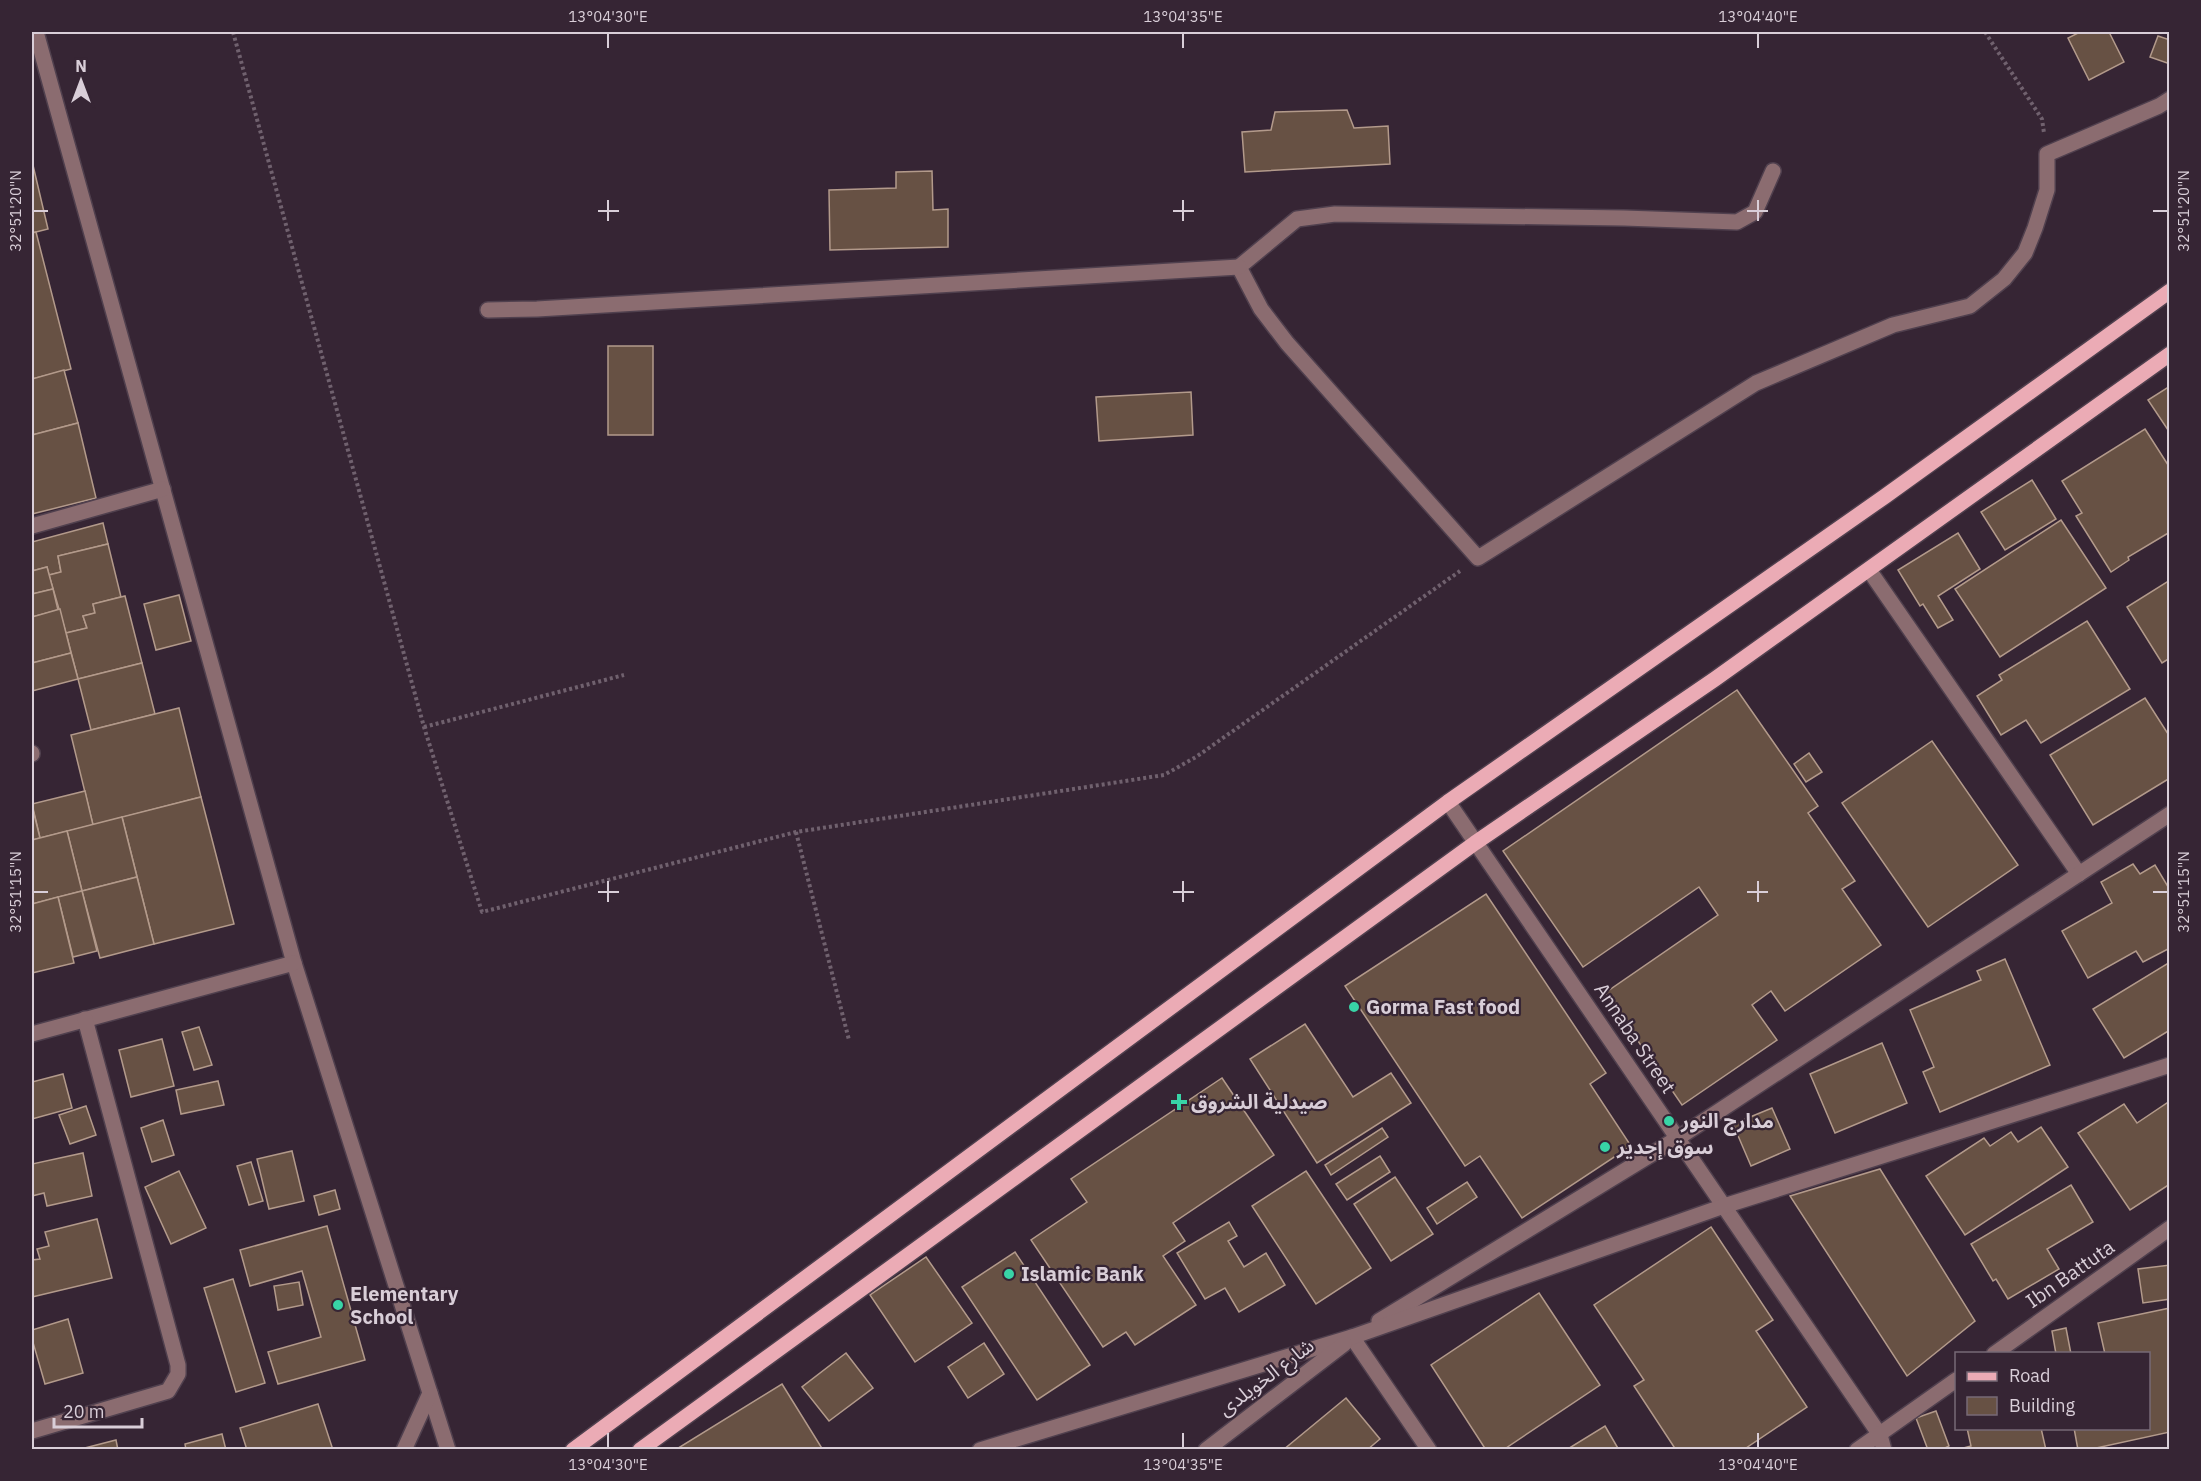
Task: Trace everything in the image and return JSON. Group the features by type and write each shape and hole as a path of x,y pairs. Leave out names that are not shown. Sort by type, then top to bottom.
{"main road":[{"path":"573,1449 1448,802 1884,498 2169,291"},
{"path":"640,1449 1475,843 1705,686 2169,354"}],"street":[{"path":"35,36 294,963 448,1449"},
{"path":"1239,267 1261,309 1287,344 1478,558 1756,383 1893,325 1970,306 2004,279 2025,253 2046,190 2047,154 2159,106 2169,99"},
{"path":"488,310 561,308 1239,267 1297,219 1335,214 1737,222 1755,212 1773,171"},
{"path":"32,525 163,489"},
{"path":"1869,570 2079,874"},
{"name":"Annaba Street","path":"1448,802 1882,1442"},
{"path":"1352,1338 1678,1138 2169,814"},
{"path":"32,1034 294,963"},
{"path":"32,1431 168,1391 178,1374 178,1365 85,1019"},
{"path":"980,1449 1352,1338 1724,1206 2169,1065"},
{"name":"Ibn Battuta","path":"1995,1352 2169,1228"},
{"path":"1352,1338 1429,1449"},
{"name":"شارع الخويلدى","path":"1206,1449 1352,1338"},
{"path":"1857,1449 1882,1442 1955,1381"},
{"path":"404,1449 430,1393"}],"path":[{"path":"233,32 424,728 482,912 796,832 1164,775 1196,757 1478,558"},
{"path":"1985,32 2042,119 2047,154"},
{"path":"424,728 624,675"},
{"path":"796,832 849,1040"}],"building":[{"path":"2080,32 2109,32 2124,62 2089,80 2068,38"},
{"path":"2158,36 2170,40 2170,64 2150,57"},
{"path":"1347,110 1354,128 1388,126 1390,164 1245,172 1242,132 1271,130 1275,112"},
{"path":"32,161 48,229 32,233"},
{"path":"932,171 933,210 948,209 948,247 830,250 829,190 896,188 896,172"},
{"path":"36,232 71,369 32,379 32,233"},
{"path":"608,346 653,346 653,435 608,435"},
{"path":"64,370 78,423 32,435 32,379"},
{"path":"2170,386 2170,433 2148,400"},
{"path":"1191,392 1193,435 1099,441 1096,397"},
{"path":"78,423 96,498 32,514 32,435"},
{"path":"2145,429 2170,468 2170,532 2128,557 2129,560 2111,572 2076,516 2082,513 2062,481"},
{"path":"2032,480 2056,519 2005,550 1981,512"},
{"path":"2061,520 2106,588 2000,657 1955,589"},
{"path":"103,523 108,544 58,556 61,572 49,575 47,567 32,571 32,542"},
{"path":"1958,533 1980,569 1938,596 1953,620 1938,628 1923,604 1920,606 1898,570"},
{"path":"108,544 121,597 93,604 95,613 83,616 87,628 66,633 49,575 61,572 58,556"},
{"path":"47,567 53,589 32,594 32,571"},
{"path":"2170,580 2170,658 2162,663 2127,607"},
{"path":"53,589 58,610 32,617 32,594"},
{"path":"179,595 191,641 156,650 144,604"},
{"path":"125,596 142,663 78,679 66,633 87,628 83,616 95,613 93,604"},
{"path":"60,609 71,653 32,663 32,617"},
{"path":"2087,621 2130,689 2041,743 2026,720 2001,735 1977,696 2002,680 1999,675"},
{"path":"71,653 78,679 32,691 32,663"},
{"path":"142,663 155,714 91,730 78,679"},
{"path":"1737,690 1818,806 1808,813 1855,881 1842,889 1881,945 1785,1011 1771,991 1752,1005 1777,1040 1682,1105 1605,993 1718,915 1699,887 1583,967 1503,851"},
{"path":"2145,698 2170,737 2170,778 2093,825 2050,755"},
{"path":"179,708 201,797 93,825 71,735"},
{"path":"1932,741 2018,865 1928,927 1842,803"},
{"path":"1809,753 1822,772 1806,782 1794,764"},
{"path":"85,791 93,825 40,838 32,804"},
{"path":"201,797 234,924 154,944 122,817"},
{"path":"32,806 40,838 32,840"},
{"path":"122,817 137,877 82,891 67,831"},
{"path":"67,831 82,891 32,904 32,840"},
{"path":"2133,864 2140,874 2155,865 2170,890 2170,948 2143,962 2136,951 2088,978 2062,931 2112,903 2101,882"},
{"path":"137,877 154,944 100,958 82,891"},
{"path":"82,891 97,951 73,957 58,897"},
{"path":"1486,894 1606,1073 1590,1084 1631,1146 1522,1218 1480,1156 1465,1166 1345,986"},
{"path":"58,897 74,963 32,973 32,904"},
{"path":"2005,959 2050,1065 1940,1112 1923,1072 1934,1067 1910,1010 1981,980 1977,971"},
{"path":"2170,962 2170,1030 2124,1058 2093,1009"},
{"path":"1305,1024 1353,1097 1391,1073 1411,1103 1317,1163 1250,1059"},
{"path":"199,1027 212,1065 194,1070 182,1032"},
{"path":"162,1039 174,1086 131,1097 119,1050"},
{"path":"1882,1043 1907,1103 1835,1133 1810,1074"},
{"path":"63,1074 72,1108 32,1119 32,1082"},
{"path":"1222,1078 1274,1155 1173,1223 1185,1241 1163,1256 1196,1305 1135,1345 1126,1332 1103,1347 1031,1240 1087,1202 1071,1179"},
{"path":"218,1081 224,1105 181,1114 176,1090"},
{"path":"2170,1101 2170,1184 2130,1210 2078,1133 2124,1104 2137,1123"},
{"path":"86,1106 96,1135 70,1144 59,1115"},
{"path":"1772,1108 1790,1149 1751,1166 1733,1124"},
{"path":"163,1120 174,1155 152,1162 141,1128"},
{"path":"2041,1127 2068,1167 1965,1235 1926,1176 1984,1138 1990,1146 2011,1132 2018,1142"},
{"path":"1382,1128 1388,1137 1331,1175 1325,1165"},
{"path":"292,1151 304,1201 269,1209 257,1159"},
{"path":"83,1153 92,1196 47,1206 44,1193 32,1196 32,1164"},
{"path":"1380,1156 1390,1172 1347,1200 1336,1184"},
{"path":"251,1162 263,1201 249,1205 237,1166"},
{"path":"1880,1169 1975,1321 1907,1376 1790,1196"},
{"path":"179,1171 206,1228 171,1244 145,1187"},
{"path":"1306,1171 1371,1268 1316,1304 1252,1206"},
{"path":"1395,1177 1433,1234 1391,1261 1354,1204"},
{"path":"1467,1182 1477,1197 1437,1224 1427,1208"},
{"path":"2071,1185 2093,1222 2047,1249 2059,1269 2008,1299 1996,1279 1993,1281 1971,1244"},
{"path":"335,1190 340,1209 319,1215 314,1196"},
{"path":"97,1219 112,1278 32,1297 32,1260 40,1259 37,1249 49,1246 45,1232"},
{"path":"1229,1222 1237,1236 1228,1241 1244,1267 1266,1253 1285,1285 1239,1312 1225,1288 1205,1299 1177,1253"},
{"path":"327,1226 365,1360 278,1384 268,1352 321,1337 302,1271 250,1286 240,1250"},
{"path":"1711,1227 1773,1320 1756,1331 1807,1407 1743,1450 1676,1450 1634,1386 1644,1380 1594,1305"},
{"path":"1015,1252 1090,1365 1037,1400 962,1287"},
{"path":"926,1257 972,1323 915,1362 870,1295"},
{"path":"2170,1265 2170,1299 2143,1303 2138,1269"},
{"path":"233,1279 265,1383 236,1392 204,1288"},
{"path":"299,1282 303,1305 278,1310 274,1286"},
{"path":"1539,1293 1600,1385 1503,1450 1486,1450 1431,1365"},
{"path":"2170,1308 2170,1432 2078,1450 2074,1430 2150,1430 2150,1352 2105,1352 2098,1323"},
{"path":"68,1319 83,1373 45,1384 32,1339 32,1330"},
{"path":"2066,1328 2071,1352 2056,1352 2052,1331"},
{"path":"984,1343 1004,1374 968,1398 948,1367"},
{"path":"846,1353 873,1388 829,1421 802,1387"},
{"path":"782,1384 823,1450 675,1450"},
{"path":"1346,1398 1380,1439 1367,1450 1283,1450"},
{"path":"318,1404 333,1450 247,1450 240,1428"},
{"path":"1936,1411 1949,1446 1941,1450 1928,1450 1916,1418"},
{"path":"1605,1426 1619,1450 1566,1450"},
{"path":"1967,1430 2041,1430 2046,1450 1956,1450 1971,1446"},
{"path":"222,1434 226,1450 186,1450 185,1444"},
{"path":"116,1440 118,1450 77,1450"}],"place":[{"name":"Gorma Fast food","path":"1354,1007"},
{"name":"صيدلية الشروق","path":"1179,1102"},
{"name":"مدارج النور","path":"1669,1121"},
{"name":"سوق إجدير","path":"1605,1147"},
{"name":"Islamic Bank","path":"1009,1274"},
{"name":"Elementary School","path":"338,1305"}]}
